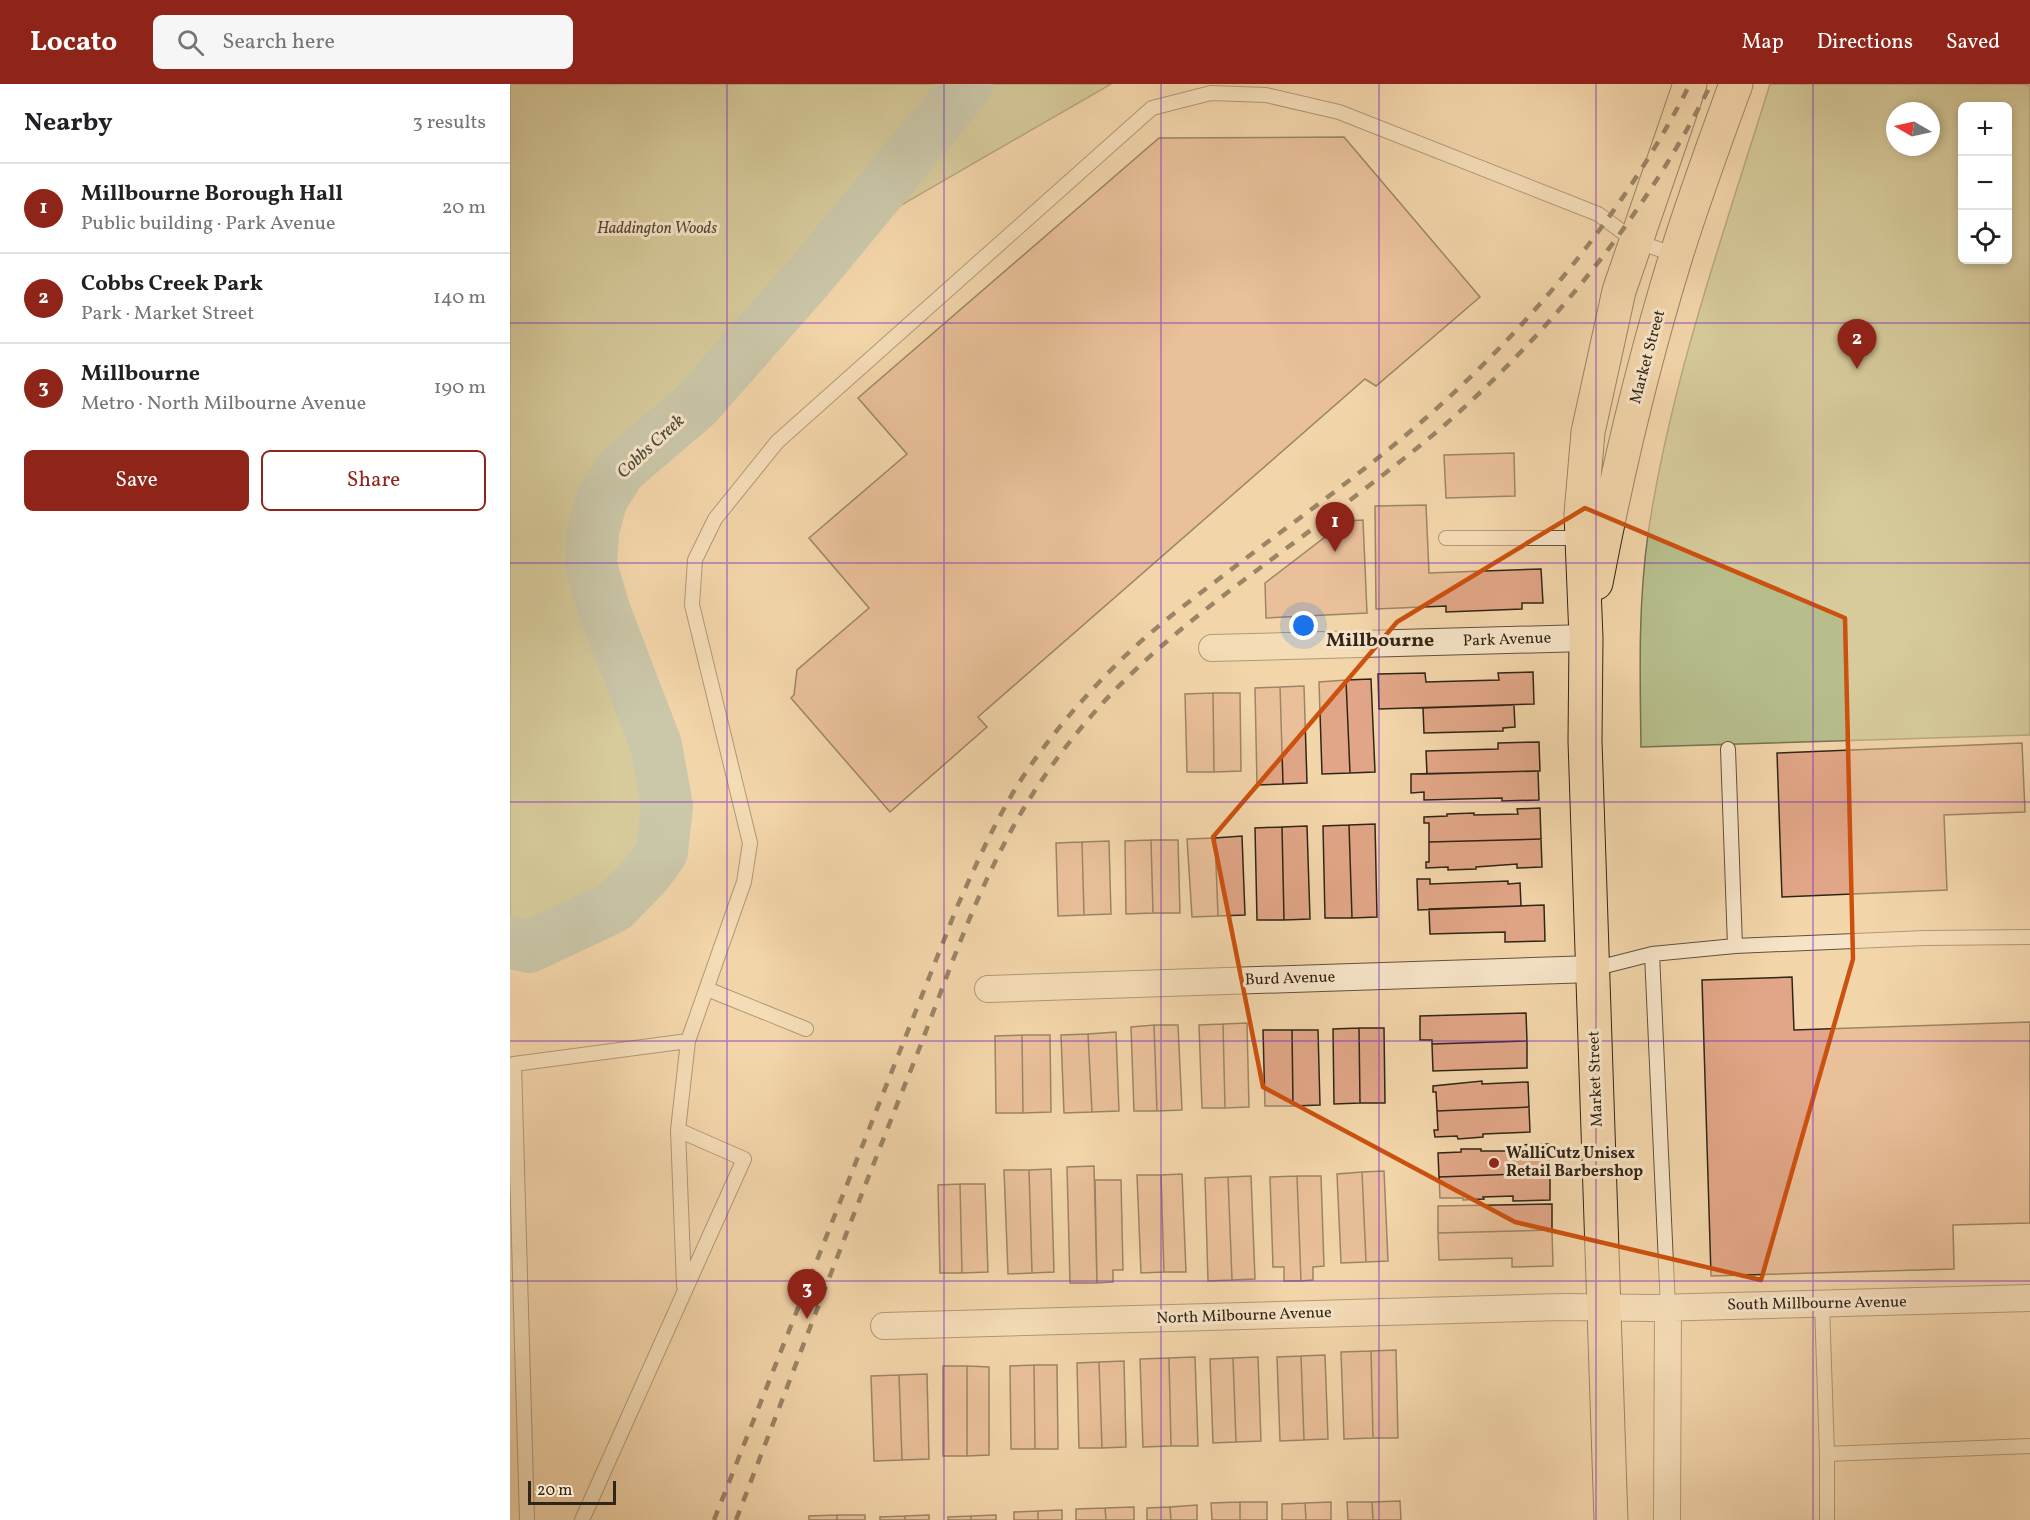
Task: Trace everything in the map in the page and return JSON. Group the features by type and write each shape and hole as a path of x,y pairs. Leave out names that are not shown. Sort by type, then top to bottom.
{"main road":[{"name":"Market Street","path":"1611,1520 1585,741 1586,638 1581,514 1588,432 1619,291 1690,84"},
{"name":"Market Street","path":"1586,638 1615,486 1654,330 1676,255 1736,84"}],"street":[{"name":"Park Avenue","path":"1212,648 1586,638"},
{"name":"Burd Avenue","path":"988,989 1593,969"},
{"name":"South Millbourne Avenue","path":"1604,1308 1822,1305 2030,1298"},
{"name":"North Milbourne Avenue","path":"884,1326 1604,1308"},
{"path":"1667,1520 1668,1308"}],"lane":[{"path":"684,1291 678,1130 688,1041 744,882 750,843 692,605 695,560 715,519 777,442 1152,108 1211,93 1266,95 1339,112 1598,214 1635,241 1676,255"},
{"path":"1446,538 1581,538"},
{"path":"1728,749 1735,946"},
{"path":"1593,969 1652,954 1735,946 1925,938 2030,937"},
{"path":"1652,954 1668,1308"},
{"path":"706,989 806,1029"},
{"path":"527,1520 514,1065 688,1041"},
{"path":"582,1520 744,1159 678,1130"},
{"path":"1822,1305 1827,1520"},
{"path":"1827,1455 2030,1446"}],"highlighted area":[{"path":"1585,508 1845,618 1853,959 1761,1280 1515,1222 1263,1087 1213,837 1397,622"}],"green space":[{"name":"Haddington Woods","path":"510,84 1111,84 839,241 726,371 620,470 593,531 605,612 667,806 662,852 625,896 530,941 510,944"},
{"path":"1770,84 2024,84 2030,86 2030,735 1641,747 1640,640 1648,534 1670,420 1717,251"}],"building":[{"path":"1344,137 1480,297 1376,386 1365,379 978,717 987,727 890,812 791,698 794,695 797,670 869,608 809,538 907,454 858,398 1159,138"},
{"path":"1514,453 1515,496 1446,498 1444,455"},
{"path":"1426,505 1429,573 1541,569 1543,603 1522,603 1522,609 1446,612 1446,606 1376,609 1375,506"},
{"path":"1363,520 1367,613 1266,618 1265,583 1346,521"},
{"path":"1533,672 1534,704 1379,709 1378,674 1425,673 1426,682 1499,680 1498,673"},
{"path":"1371,679 1375,772 1350,773 1346,680"},
{"path":"1346,680 1350,773 1322,774 1319,682"},
{"path":"1304,686 1307,783 1283,784 1280,687"},
{"path":"1280,687 1283,784 1257,785 1255,688"},
{"path":"1213,693 1240,693 1241,771 1214,772"},
{"path":"1213,693 1214,772 1187,772 1185,694"},
{"path":"1514,705 1515,727 1503,728 1503,731 1424,733 1423,708"},
{"path":"1539,742 1540,771 1427,774 1426,751 1498,749 1498,743"},
{"path":"2022,743 2025,812 1944,815 1947,890 1782,897 1777,753"},
{"path":"1538,771 1539,800 1502,801 1502,798 1424,800 1424,792 1411,793 1411,774"},
{"path":"1540,808 1541,839 1429,842 1429,823 1424,823 1424,817 1447,816 1447,814 1518,814 1517,809"},
{"path":"1375,824 1377,917 1352,918 1349,825"},
{"path":"1349,825 1352,918 1325,918 1323,826"},
{"path":"1307,826 1310,919 1284,920 1282,827"},
{"path":"1282,827 1284,920 1257,920 1255,828"},
{"path":"1242,836 1245,915 1218,916 1215,838"},
{"path":"1215,838 1218,916 1192,917 1187,839"},
{"path":"1541,839 1542,867 1517,868 1517,864 1476,867 1476,869 1426,868 1426,862 1429,862 1429,842"},
{"path":"1151,840 1153,913 1126,914 1125,841"},
{"path":"1151,840 1178,840 1180,913 1153,913"},
{"path":"1109,841 1111,914 1084,915 1082,842"},
{"path":"1082,842 1084,915 1058,916 1056,843"},
{"path":"1417,879 1430,879 1430,884 1508,881 1508,884 1520,883 1521,906 1418,910"},
{"path":"1544,905 1545,941 1505,942 1505,932 1430,934 1429,909"},
{"path":"1792,977 1794,1030 2030,1022 2030,1223 1953,1225 1954,1269 1711,1276 1702,980"},
{"path":"1526,1013 1527,1041 1432,1044 1432,1040 1420,1040 1420,1016"},
{"path":"1247,1023 1249,1107 1225,1108 1223,1024"},
{"path":"1223,1024 1225,1108 1202,1108 1199,1025"},
{"path":"1154,1025 1178,1025 1182,1110 1157,1111"},
{"path":"1154,1025 1157,1111 1134,1111 1131,1027"},
{"path":"1359,1028 1360,1103 1334,1104 1333,1029"},
{"path":"1359,1028 1384,1028 1385,1103 1360,1103"},
{"path":"1263,1030 1292,1030 1293,1106 1265,1106"},
{"path":"1292,1030 1318,1030 1320,1105 1293,1106"},
{"path":"1116,1032 1119,1111 1092,1112 1088,1034"},
{"path":"1088,1034 1092,1112 1064,1113 1061,1035"},
{"path":"1022,1035 1050,1035 1051,1112 1023,1113"},
{"path":"1022,1035 1023,1113 996,1113 995,1036"},
{"path":"1527,1041 1527,1068 1433,1071 1432,1044"},
{"path":"1482,1081 1482,1084 1528,1082 1529,1107 1437,1111 1436,1092 1433,1092 1433,1086"},
{"path":"1529,1107 1530,1132 1483,1134 1483,1137 1458,1139 1457,1136 1435,1137 1434,1130 1438,1130 1437,1111"},
{"path":"1549,1144 1550,1173 1439,1177 1438,1153 1461,1152 1461,1149 1514,1151 1513,1145"},
{"path":"1094,1166 1097,1283 1070,1283 1067,1167"},
{"path":"1051,1169 1054,1272 1032,1273 1029,1170"},
{"path":"1004,1170 1029,1170 1032,1273 1008,1274"},
{"path":"1384,1171 1388,1261 1366,1262 1362,1172"},
{"path":"1362,1172 1366,1262 1341,1263 1337,1174"},
{"path":"1550,1173 1550,1200 1513,1201 1513,1196 1463,1200 1463,1198 1440,1198 1439,1177"},
{"path":"1182,1174 1186,1272 1164,1272 1161,1175"},
{"path":"1137,1175 1161,1175 1164,1272 1141,1273"},
{"path":"1251,1176 1255,1279 1232,1280 1228,1177"},
{"path":"1297,1176 1301,1281 1284,1281 1284,1267 1273,1267 1270,1177"},
{"path":"1297,1176 1321,1176 1324,1266 1313,1267 1313,1280 1301,1281"},
{"path":"1228,1177 1232,1280 1208,1281 1205,1178"},
{"path":"1095,1180 1121,1180 1123,1270 1113,1270 1113,1282 1097,1283"},
{"path":"960,1184 985,1184 988,1272 962,1273"},
{"path":"960,1184 962,1273 940,1273 938,1185"},
{"path":"1552,1204 1552,1230 1438,1233 1438,1206"},
{"path":"1552,1230 1553,1266 1512,1267 1512,1258 1439,1260 1438,1233"},
{"path":"1396,1350 1398,1438 1373,1438 1371,1351"},
{"path":"1371,1351 1373,1438 1344,1439 1341,1352"},
{"path":"1325,1355 1328,1439 1304,1440 1301,1356"},
{"path":"1301,1356 1304,1440 1280,1441 1277,1357"},
{"path":"1195,1357 1198,1446 1171,1446 1169,1358"},
{"path":"1258,1357 1261,1441 1236,1442 1233,1358"},
{"path":"1169,1358 1171,1446 1143,1447 1140,1359"},
{"path":"1233,1358 1236,1442 1213,1443 1210,1359"},
{"path":"1124,1361 1126,1447 1102,1448 1099,1362"},
{"path":"1099,1362 1102,1448 1079,1448 1077,1363"},
{"path":"1034,1365 1057,1365 1058,1449 1035,1449"},
{"path":"1034,1365 1035,1449 1011,1449 1010,1366"},
{"path":"943,1366 967,1366 967,1456 943,1456"},
{"path":"967,1366 989,1367 989,1455 967,1456"},
{"path":"927,1374 929,1459 902,1460 899,1375"},
{"path":"899,1375 902,1460 874,1461 871,1376"},
{"path":"1400,1501 1401,1520 1373,1520 1372,1502"},
{"path":"1240,1502 1267,1502 1267,1520 1240,1520"},
{"path":"1240,1502 1240,1520 1212,1520 1211,1503"},
{"path":"1331,1502 1331,1520 1306,1520 1305,1503"},
{"path":"1347,1502 1372,1502 1373,1520 1348,1520"},
{"path":"1305,1503 1306,1520 1282,1520 1282,1504"},
{"path":"1197,1505 1197,1520 1171,1520 1170,1507"},
{"path":"1134,1507 1134,1520 1106,1520 1105,1508"},
{"path":"1170,1507 1171,1520 1147,1520 1147,1508"},
{"path":"1105,1508 1106,1520 1076,1520 1076,1509"},
{"path":"1062,1510 1062,1520 1038,1520 1038,1511"},
{"path":"1038,1511 1038,1520 1014,1520 1014,1512"},
{"path":"837,1515 865,1515 865,1520 837,1520"},
{"path":"837,1515 837,1520 809,1520 809,1516"},
{"path":"929,1515 929,1520 905,1520 905,1516"},
{"path":"996,1515 996,1520 971,1520 971,1516"},
{"path":"905,1516 905,1520 880,1520 880,1517"},
{"path":"971,1516 971,1520 948,1520 948,1517"}],"waterway":[{"name":"Cobbs Creek","path":"510,942 529,947 614,907 646,874 662,852 667,806 656,745 605,612 591,565 593,531 602,499 620,470 696,405 808,278 967,84"}],"railway":[{"path":"714,1520 957,907 998,819 1026,773 1079,704 1136,646 1186,604 1403,438 1504,343 1540,304 1607,220 1665,131 1690,84"},
{"path":"736,1520 966,927 1002,848 1043,778 1092,715 1150,656 1213,604 1425,442 1506,367 1540,331 1605,254 1662,171 1711,84"}],"place":[{"name":"Cobbs Creek Park","path":"1857,369"},
{"name":"Millbourne Borough Hall","path":"1335,552"},
{"name":"WalliCutz Unisex Retail Barbershop","path":"1494,1163"},
{"name":"Millbourne","path":"807,1319"}],"district":[{"name":"Millbourne","path":"1380,641"}]}
